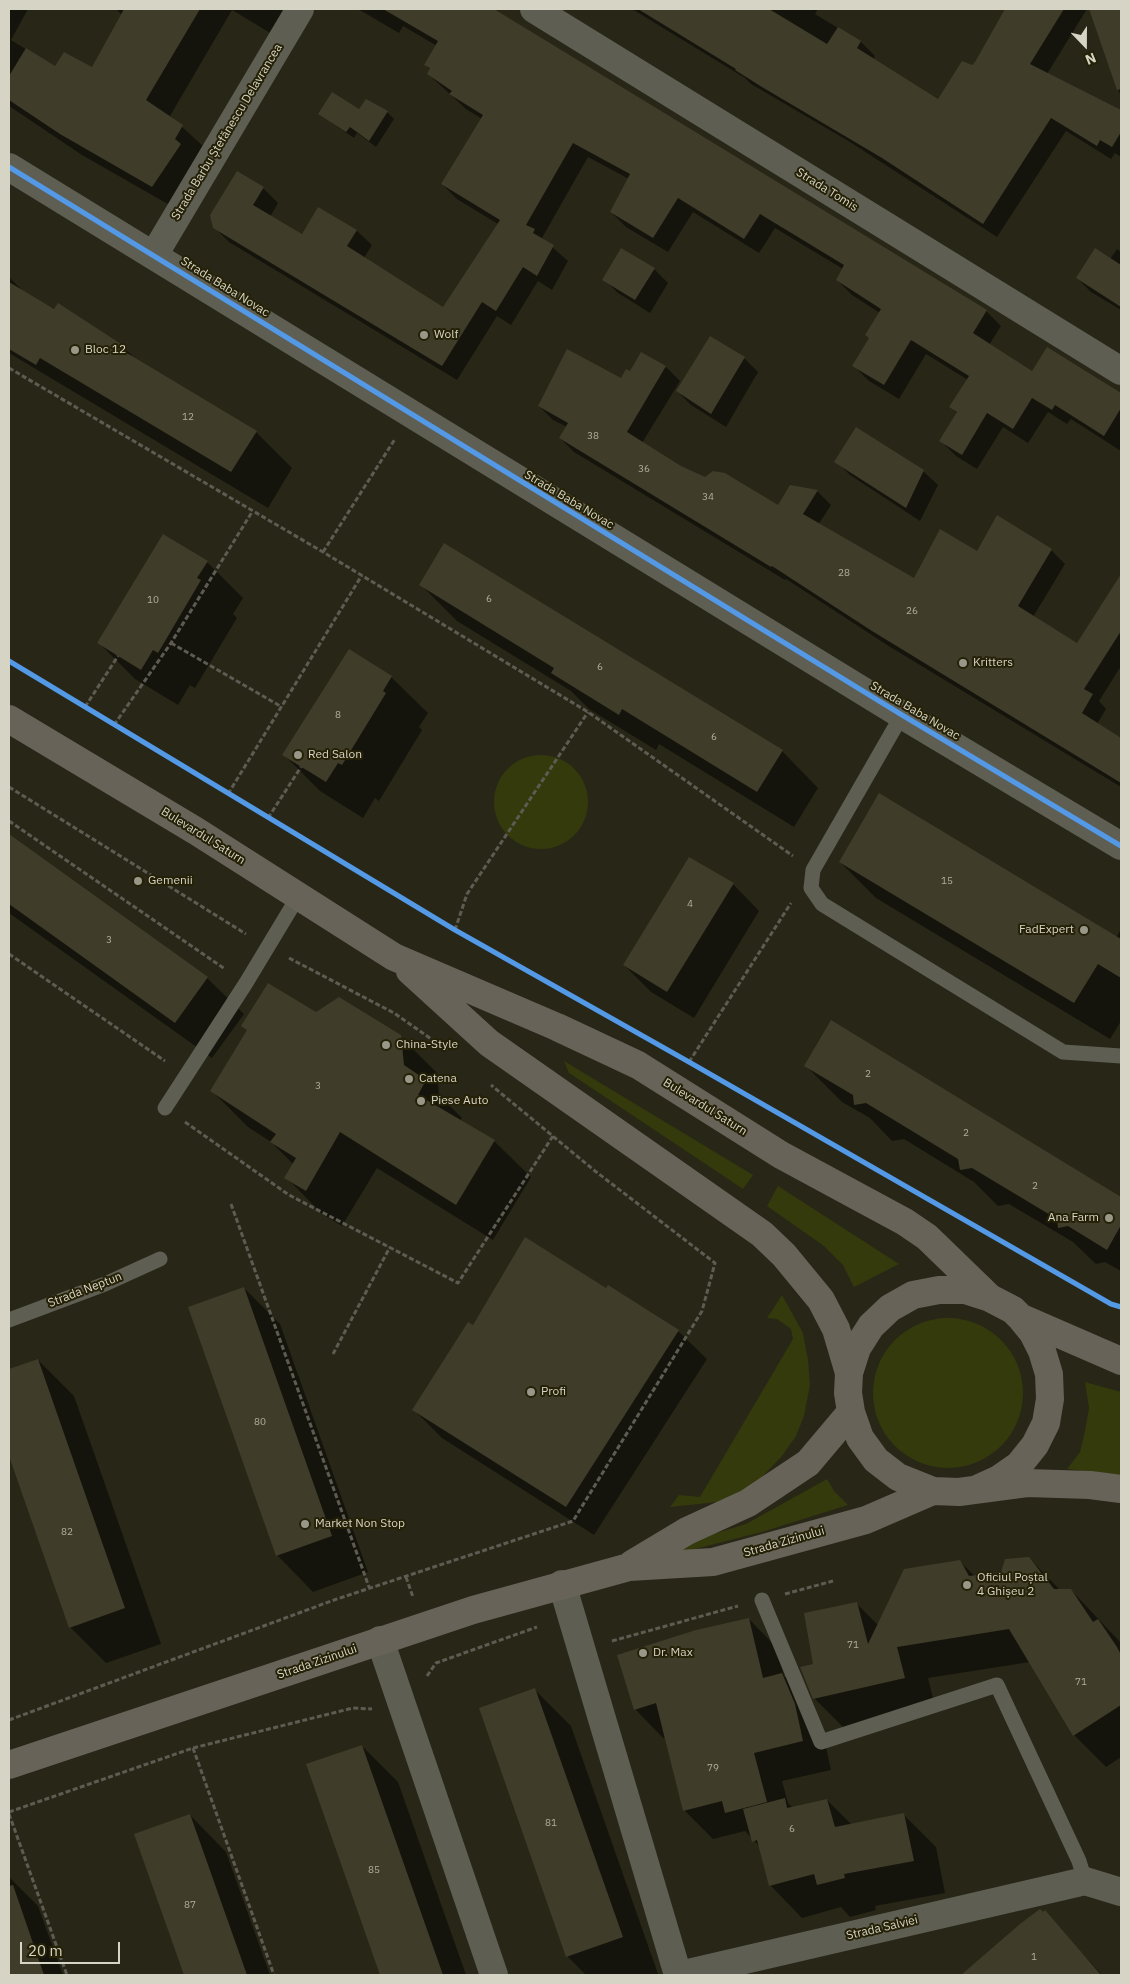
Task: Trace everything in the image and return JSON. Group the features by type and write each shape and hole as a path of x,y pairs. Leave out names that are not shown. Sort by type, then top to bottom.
{"main road":[{"name":"Bulevardul Saturn","path":"9,719 298,895 394,957 489,1043 762,1234 784,1255 821,1300 836,1329 849,1373"},
{"name":"Bulevardul Saturn","path":"394,957 557,1027 638,1065 781,1155 905,1222 928,1237 990,1298"},
{"path":"977,1489 999,1479 1019,1465 1035,1445 1046,1423 1050,1398 1049,1374 1042,1350 1033,1333 1020,1317 1013,1310 990,1298 965,1290 939,1290 913,1295 890,1308 871,1326 857,1348 849,1373 848,1393 850,1412 860,1438 876,1460 898,1477 933,1491 977,1489 1027,1483 1090,1485 1121,1489"},
{"path":"1020,1317 1121,1361"},
{"name":"Strada Zizinului","path":"629,1566 687,1531 748,1503 808,1463 850,1412"},
{"name":"Strada Zizinului","path":"9,1765 474,1610 629,1566 713,1562 866,1520 933,1491"}],"street":[{"name":"Strada Barbu Ștefănescu Delavrancea","path":"154,255 300,9"},
{"name":"Strada Tomis","path":"534,9 1121,371"},
{"name":"Strada Baba Novac","path":"9,167 902,715 1121,846"},
{"path":"562,1584 679,1975"},
{"path":"380,1640 494,1975"},
{"path":"1085,1881 1121,1892"},
{"name":"Strada Salviei","path":"679,1975 728,1970 1085,1881"}],"lane":[{"path":"902,715 813,870 811,888 822,904 1063,1052 1121,1056"},
{"path":"165,1108 246,983 298,895"},
{"name":"Strada Neptun","path":"9,1320 105,1284 160,1259"},
{"path":"762,1600 821,1742 998,1684 1079,1862 1085,1881"}],"path":[{"path":"9,368 362,575 588,712 813,870 689,1062"},
{"path":"323,552 411,414"},
{"path":"114,725 171,643 252,512"},
{"path":"228,794 362,575"},
{"path":"171,643 282,707"},
{"path":"85,707 118,656"},
{"path":"77,702 92,712"},
{"path":"455,930 467,894 588,712"},
{"path":"107,721 123,730"},
{"path":"268,818 301,767"},
{"path":"9,787 268,947 394,1013 454,1054"},
{"path":"220,789 236,798"},
{"path":"260,813 277,823"},
{"path":"9,821 246,983"},
{"path":"446,925 463,935"},
{"path":"9,954 186,1075"},
{"path":"682,1057 698,1066"},
{"path":"9,1720 369,1588 573,1520 702,1311 715,1263 552,1136 484,1079"},
{"path":"165,1108 282,1190 458,1283 552,1136"},
{"path":"231,1204 369,1588"},
{"path":"333,1354 390,1247"},
{"path":"582,1652 833,1581"},
{"path":"67,1975 9,1813 193,1748 353,1708 370,1709 400,1699 423,1690 428,1673 436,1663 538,1627"},
{"path":"193,1748 274,1975"}],"green space":[{"path":"541,755 559,759 574,769 584,784 588,802 584,820 574,835 559,845 541,849 523,845 508,835 498,820 494,802 498,784 508,769 523,759"},
{"path":"564,1061 753,1175 743,1189 569,1073"},
{"path":"778,1186 899,1264 854,1287 843,1265 824,1246 767,1206"},
{"path":"782,1295 803,1333 808,1360 810,1385 804,1416 796,1436 782,1456 761,1478 738,1494 717,1502 670,1507 679,1495 700,1497 793,1339 791,1329 777,1319 767,1318"},
{"path":"948,1318 977,1324 1001,1340 1017,1364 1023,1393 1017,1422 1001,1446 977,1462 948,1468 919,1462 895,1446 879,1422 873,1393 879,1364 895,1340 919,1324"},
{"path":"1085,1382 1121,1392 1121,1475 1067,1469 1080,1452 1085,1431 1089,1408"},
{"path":"827,1479 834,1491 848,1505 762,1532 679,1553 681,1544 746,1524"}],"building":[{"path":"124,9 200,9 146,100 183,125 175,139 181,144 152,187 60,134 9,100 9,76 26,48 55,66 64,52 92,67"},
{"path":"383,9 494,9 987,310 973,333 1032,371 1047,347 1121,393 1121,408 1104,436 1055,405 1052,410 1032,398 1013,429 987,413 962,455 939,441 957,412 949,407 969,376 911,340 884,385 852,366 869,338 865,335 881,309 836,280 844,265 760,214 744,239 678,198 653,238 610,212 630,174 573,143 526,225 535,229 533,233 554,245 537,276 523,267 496,311 482,302 442,366 213,228 210,215 237,171 264,187 253,205 302,234 318,207 357,230 347,246 443,307 500,220 441,184 483,115 449,94 452,91 427,74 430,68 424,65 438,41"},
{"path":"638,9 769,9 827,44 838,27 861,41 857,48 938,99 962,61 972,65 975,62 1005,9 1064,9 1030,64 1121,110 1121,132 1112,147 1100,140 1097,146 1051,118 983,224 882,158 762,87"},
{"path":"1089,9 1121,9 1121,89 1117,90"},
{"path":"332,92 359,109 366,99 388,111 369,141 350,127 346,132 318,114"},
{"path":"621,248 655,268 635,300 602,280"},
{"path":"1095,248 1121,265 1121,307 1076,278"},
{"path":"9,282 54,309 58,303 124,346 122,350 257,431 231,472 40,358 36,365 9,349"},
{"path":"710,336 745,357 711,414 676,391"},
{"path":"567,349 621,378 626,369 630,371 641,352 666,366 627,432 681,466 705,477 713,471 725,473 778,505 790,485 818,490 803,514 914,578 940,529 977,551 997,515 1052,549 1018,606 1077,643 1121,574 1121,631 1084,689 1093,694 1082,713 1121,738 1121,783 872,631 772,566 559,438 568,423 538,406"},
{"path":"856,427 924,470 906,508 834,462"},
{"path":"163,534 208,561 197,578 201,580 158,653 153,650 141,670 97,643"},
{"path":"444,543 783,750 757,792 622,709 619,715 551,673 554,668 419,585"},
{"path":"349,649 392,676 383,691 386,693 342,765 338,763 326,782 282,755"},
{"path":"879,793 1121,939 1121,978 1098,964 1074,1003 839,862"},
{"path":"9,834 208,977 175,1023 9,904"},
{"path":"689,857 734,883 667,992 623,965"},
{"path":"268,983 316,1012 339,997 401,1035 404,1065 426,1080 418,1095 495,1140 456,1205 340,1132 306,1191 284,1178 296,1158 270,1142 276,1134 210,1091 247,1030 241,1026"},
{"path":"831,1020 1121,1197 1121,1225 1107,1250 1068,1226 1058,1228 1057,1219 972,1168 960,1170 958,1159 866,1103 854,1105 853,1095 804,1066"},
{"name":"Profi","path":"525,1237 606,1288 608,1285 679,1330 566,1507 412,1410 468,1322 473,1325"},
{"path":"244,1287 332,1536 276,1556 188,1307"},
{"path":"38,1359 125,1608 69,1628 9,1456 9,1369"},
{"path":"1029,1557 1054,1589 1071,1589 1093,1622 1098,1619 1117,1647 1121,1655 1121,1705 1073,1736 1009,1629 897,1647 905,1678 813,1699 800,1667 813,1664 804,1613 857,1602 868,1644 904,1569 960,1560 969,1576 1001,1572 1005,1559"},
{"path":"749,1618 763,1678 782,1673 795,1704 803,1741 754,1753 767,1802 725,1813 722,1801 683,1811 656,1703 634,1710 617,1655 696,1630"},
{"path":"535,1688 623,1937 566,1957 479,1708"},
{"path":"362,1745 443,1975 380,1975 306,1764"},
{"path":"785,1798 787,1808 827,1799 835,1827 904,1813 914,1861 844,1874 845,1878 817,1885 814,1874 769,1886 757,1840 752,1842 743,1809"},
{"path":"190,1814 247,1975 184,1975 134,1834"},
{"path":"13,1885 44,1975 9,1975 9,1886"},
{"path":"1040,1909 1043,1912 1045,1910 1101,1975 961,1975 1020,1924"}],"cycle path":[{"path":"9,167 902,715 1121,846"},
{"path":"9,661 455,930 1111,1304 1121,1307"}],"place":[{"name":"Wolf","path":"424,335"},
{"name":"Bloc 12","path":"75,350"},
{"name":"Kritters","path":"963,663"},
{"name":"Red Salon","path":"298,755"},
{"name":"Gemenii","path":"138,881"},
{"name":"FadExpert","path":"1084,930"},
{"name":"China-Style","path":"386,1045"},
{"name":"Catena","path":"409,1079"},
{"name":"Piese Auto","path":"421,1101"},
{"name":"Ana Farm","path":"1109,1218"},
{"name":"Profi","path":"531,1392"},
{"name":"Market Non Stop","path":"305,1524"},
{"name":"Oficiul Poștal 4 Ghișeu 2","path":"967,1585"},
{"name":"Dr. Max","path":"643,1653"}]}
